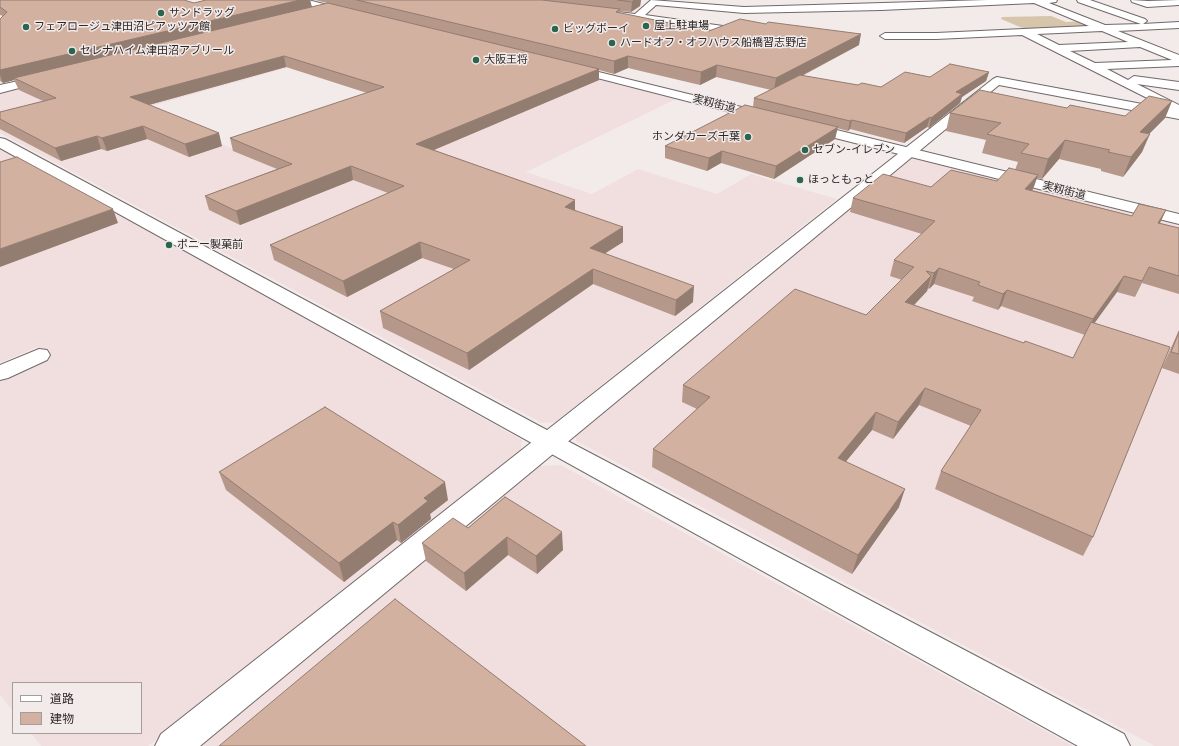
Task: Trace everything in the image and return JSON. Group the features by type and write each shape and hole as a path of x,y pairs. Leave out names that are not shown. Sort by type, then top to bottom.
{"street":[{"path":"297,0 358,15"},
{"path":"770,0 775,9"},
{"path":"800,0 812,9"},
{"path":"1035,0 1179,60"},
{"path":"637,17 654,2 719,4 744,10 812,9 962,2 1053,0"},
{"path":"1081,0 1155,26"},
{"path":"1135,0 1147,4 1179,2"},
{"path":"962,2 985,13"},
{"path":"701,25 719,4"},
{"path":"310,14 331,8"},
{"path":"834,8 845,18"},
{"path":"600,13 720,28"},
{"path":"1045,15 1067,14"},
{"path":"1004,22 1179,109"},
{"path":"917,24 936,36"},
{"path":"885,36 936,36 1179,25"},
{"path":"1058,48 1172,43"},
{"path":"1095,66 1179,63"},
{"name":"実籾街道","path":"556,64 778,120"},
{"path":"0,89 54,76"},
{"path":"1119,78 1179,86"},
{"path":"173,746 997,81 1179,115"},
{"name":"実籾街道","path":"793,124 1179,219"},
{"path":"0,142 549,442 1112,746"},
{"path":"0,373 39,356"}],"shaded area":[{"path":"321,15 410,33 141,109 233,149 503,56 676,99 526,172 592,194 638,169 717,194 751,174 837,199 555,422 542,423 0,133 0,94"},
{"path":"1051,16 1066,22 1083,21 1091,26 1027,29 1001,19 1002,17"},
{"path":"0,148 522,440 520,456 148,746 41,746 32,734 142,734 142,682 12,682 12,710 0,695 0,379 48,357 37,347 0,363"},
{"path":"911,158 1179,225 1179,746 1155,746 576,441 576,433"},
{"path":"561,465 1073,746 201,746 537,466"}],"building":[{"path":"0,0 184,0 194,3 206,0 300,0 0,70 0,19 7,12 0,7"},
{"path":"357,0 542,0 620,9 616,12 709,31 740,19 766,24 768,22 861,34 776,78 717,65 701,72 628,56 614,61"},
{"path":"618,0 634,0 632,2"},
{"path":"328,3 599,69 416,144 575,200 565,207 623,227 590,248 694,286 676,300 593,269 467,353 380,311 470,260 420,242 343,281 270,245 404,186 351,166 236,211 205,196 292,164 230,138 384,87 284,56 130,97 219,133 185,144 143,126 102,138 97,136 55,148 0,119 0,112 56,98 14,78"},
{"path":"950,64 989,72 956,92 962,94 931,118 930,117 906,133 754,98 800,75 858,85 862,83 881,87 905,72 930,77"},
{"path":"980,90 1067,108 1070,105 1125,116 1149,96 1172,101 1140,132 1150,134 1131,157 1108,152 1110,150 1065,140 1048,159 1021,153 1029,144 987,134 1001,123 950,113"},
{"path":"745,105 838,127 776,166 722,151 709,158 665,146"},
{"path":"17,157 113,209 0,249 0,162"},
{"path":"1009,168 1038,175 1025,189 1132,216 1139,204 1166,210 1158,223 1179,228 1179,276 1149,267 1142,281 1124,276 1093,319 1007,290 1003,294 978,285 980,282 939,268 934,273 926,271 931,276 905,302 1024,343 1025,341 1073,358 1091,322 1170,347 1093,537 941,471 981,410 925,388 898,422 876,412 838,458 905,489 858,555 653,449 710,397 683,385 795,289 866,315 914,267 894,260 935,221 853,198 883,174 931,187 951,170 997,181"},
{"path":"1179,332 1179,354 1171,352"},
{"path":"325,407 445,482 424,498 428,501 398,525 393,522 339,563 219,472"},
{"path":"505,497 562,532 536,556 507,537 464,573 422,543 453,518 468,528"},
{"path":"395,599 586,746 219,746"}],"place":[{"name":"サンドラッグ","path":"161,13"},
{"name":"屋上駐車場","path":"646,26"},
{"name":"フェアロージュ津田沼ピアッツア館","path":"26,27"},
{"name":"ビッグボーイ","path":"555,29"},
{"name":"ハードオフ・オフハウス船橋習志野店","path":"612,43"},
{"name":"セレナハイム津田沼アブリール","path":"72,51"},
{"name":"大阪王将","path":"476,60"},
{"name":"ホンダカーズ千葉","path":"748,137"},
{"name":"セブン-イレブン","path":"805,150"},
{"name":"ほっともっと","path":"800,180"},
{"name":"ポニー製菓前","path":"169,245"}]}
